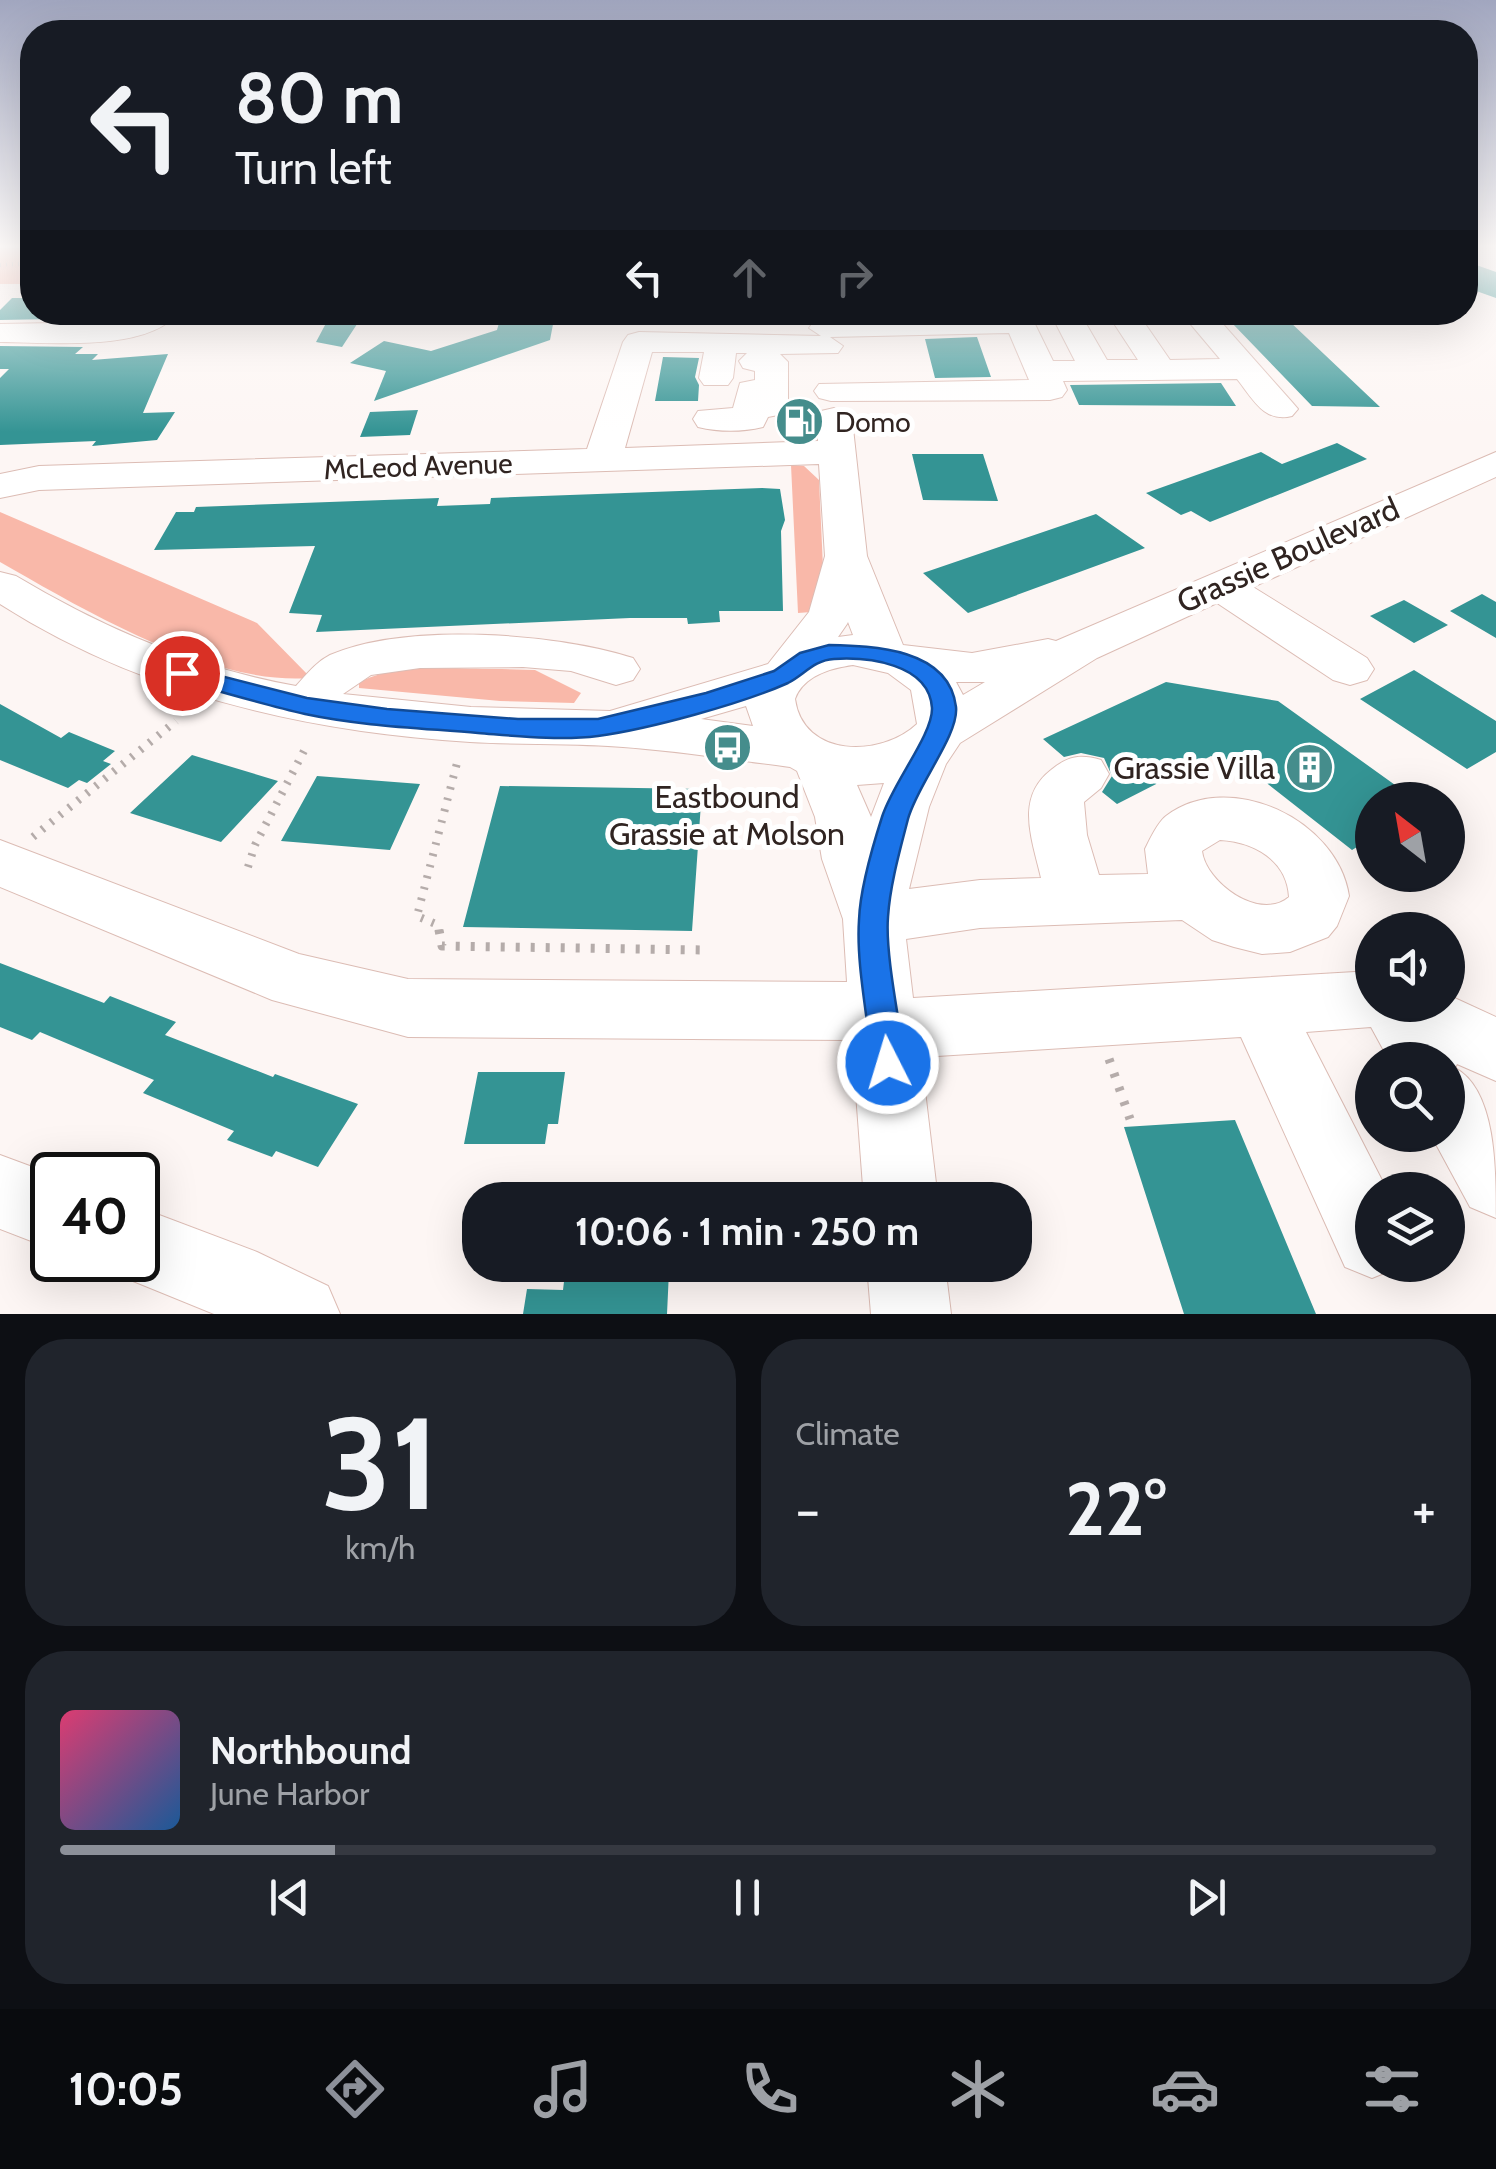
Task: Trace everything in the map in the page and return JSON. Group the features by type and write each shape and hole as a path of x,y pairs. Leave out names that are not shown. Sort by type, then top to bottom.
{"street":[{"path":"0,333 116,330 135,325"},
{"path":"753,376 825,325"},
{"path":"825,325 846,556 831,614 772,694 772,714 782,733 810,754 843,818 851,859 873,919 898,1182"},
{"path":"831,391 1050,390 1021,325"},
{"path":"1072,325 1096,370"},
{"path":"1130,325 1160,370"},
{"path":"1208,325 1280,409"},
{"path":"602,461 639,342 722,343 753,376 750,419 712,411 722,343"},
{"path":"1042,371 1246,368"},
{"name":"McLeod Avenue","path":"0,486 38,478 602,461 712,411 837,452"},
{"name":"Grassie Boulevard","path":"937,736 1080,647 1496,463"},
{"path":"846,556 892,656"},
{"path":"0,585 90,637 155,665 234,690 306,726 451,723 598,728 810,754 858,767 888,765 913,756 937,736"},
{"path":"1220,586 1350,669"},
{"name":"Grassie Boulevard","path":"892,656 972,669 1080,647"},
{"path":"306,726 330,678 348,665 378,658 529,652 572,656 616,668"},
{"path":"598,728 710,700 829,652 892,656 922,672 937,688 944,706 937,736 908,781 895,817 873,919"},
{"path":"1074,900 1054,816 1057,794 1082,774"},
{"path":"0,863 295,982 408,1008 884,1020 1095,1018 1355,1001"},
{"path":"873,919 980,904 1191,896"},
{"path":"1259,1005 1355,1205"},
{"path":"1438,1022 1496,1050"},
{"path":"1465,1127 1496,1181"},
{"path":"0,1192 30,1204"},
{"path":"160,1253 300,1314"},
{"path":"908,1282 911,1314"}],"path":[{"path":"0,863 176,722"},
{"path":"248,868 254,845 306,726"},
{"path":"457,763 417,916 438,925 442,946 704,950"},
{"path":"1095,1018 1130,1119"}],"shaded area":[{"path":"791,465 804,466 819,480 825,611 798,613"},
{"path":"0,512 257,623 311,678 272,677 191,658 71,602 0,562"},
{"path":"408,670 535,670 581,693 574,703 500,701 359,688 359,683 373,676"}],"building":[{"path":"20,309 20,320 0,320 0,310"},
{"path":"325,325 356,325 342,347 316,342"},
{"path":"498,325 553,325 550,340 374,401 386,371 350,363 384,341 431,351 497,330"},
{"path":"1234,325 1293,325 1380,407 1312,406"},
{"path":"977,337 991,377 935,378 925,339"},
{"path":"0,346 83,347 75,354 98,354 92,360 168,354 143,413 175,412 157,440 92,446 96,441 0,445 0,378 9,369 0,369"},
{"path":"663,357 699,358 695,377 698,401 655,401"},
{"path":"1221,383 1236,406 1079,405 1070,385"},
{"path":"418,410 410,435 360,437 370,412"},
{"path":"1337,443 1367,459 1210,522 1191,511 1181,515 1146,493 1261,452 1282,464"},
{"path":"912,454 983,454 998,501 923,500"},
{"path":"780,489 785,520 781,531 783,611 719,611 720,622 688,624 687,618 630,618 316,632 322,615 289,613 315,546 154,550 176,512 194,512 196,507 439,498 437,506 490,504 491,498"},
{"path":"1096,514 1145,548 968,613 923,573"},
{"path":"1482,594 1496,602 1496,638 1450,611"},
{"path":"1404,600 1448,625 1414,643 1370,616"},
{"path":"1414,670 1496,721 1496,752 1467,769 1360,699"},
{"name":"Grassie Villa","path":"1166,682 1278,701 1391,782 1355,782 1352,850 1241,763 1211,756 1117,804 1102,792 1112,776 1104,758 1081,753 1064,757 1043,739"},
{"path":"0,704 61,738 69,732 115,751 103,761 111,764 87,783 79,780 68,788 0,760"},
{"path":"192,755 278,781 221,842 130,813"},
{"path":"317,776 420,784 390,850 281,841"},
{"path":"500,786 702,789 692,931 463,927"},
{"path":"0,963 104,1003 110,996 176,1022 165,1035 273,1077 275,1074 358,1104 318,1167 276,1151 272,1157 227,1140 234,1131 143,1093 154,1080 40,1032 32,1040 0,1027"},
{"path":"478,1072 565,1072 558,1124 548,1124 545,1144 464,1144"},
{"path":"1235,1120 1316,1314 1184,1314 1124,1127"},
{"path":"564,1282 668,1282 667,1314 523,1314 527,1289 563,1290"}],"place":[{"name":"Domo","path":"800,422"},
{"name":"Eastbound Grassie at Molson","path":"727,747"},
{"name":"Grassie Villa","path":"1310,768"}],"route":[{"path":"182,673 234,690 387,718 598,728 710,700 782,676 808,658 829,652 884,653 901,660 922,672 937,688 944,706 942,730 908,781 895,817 873,919 888,1063"}]}
